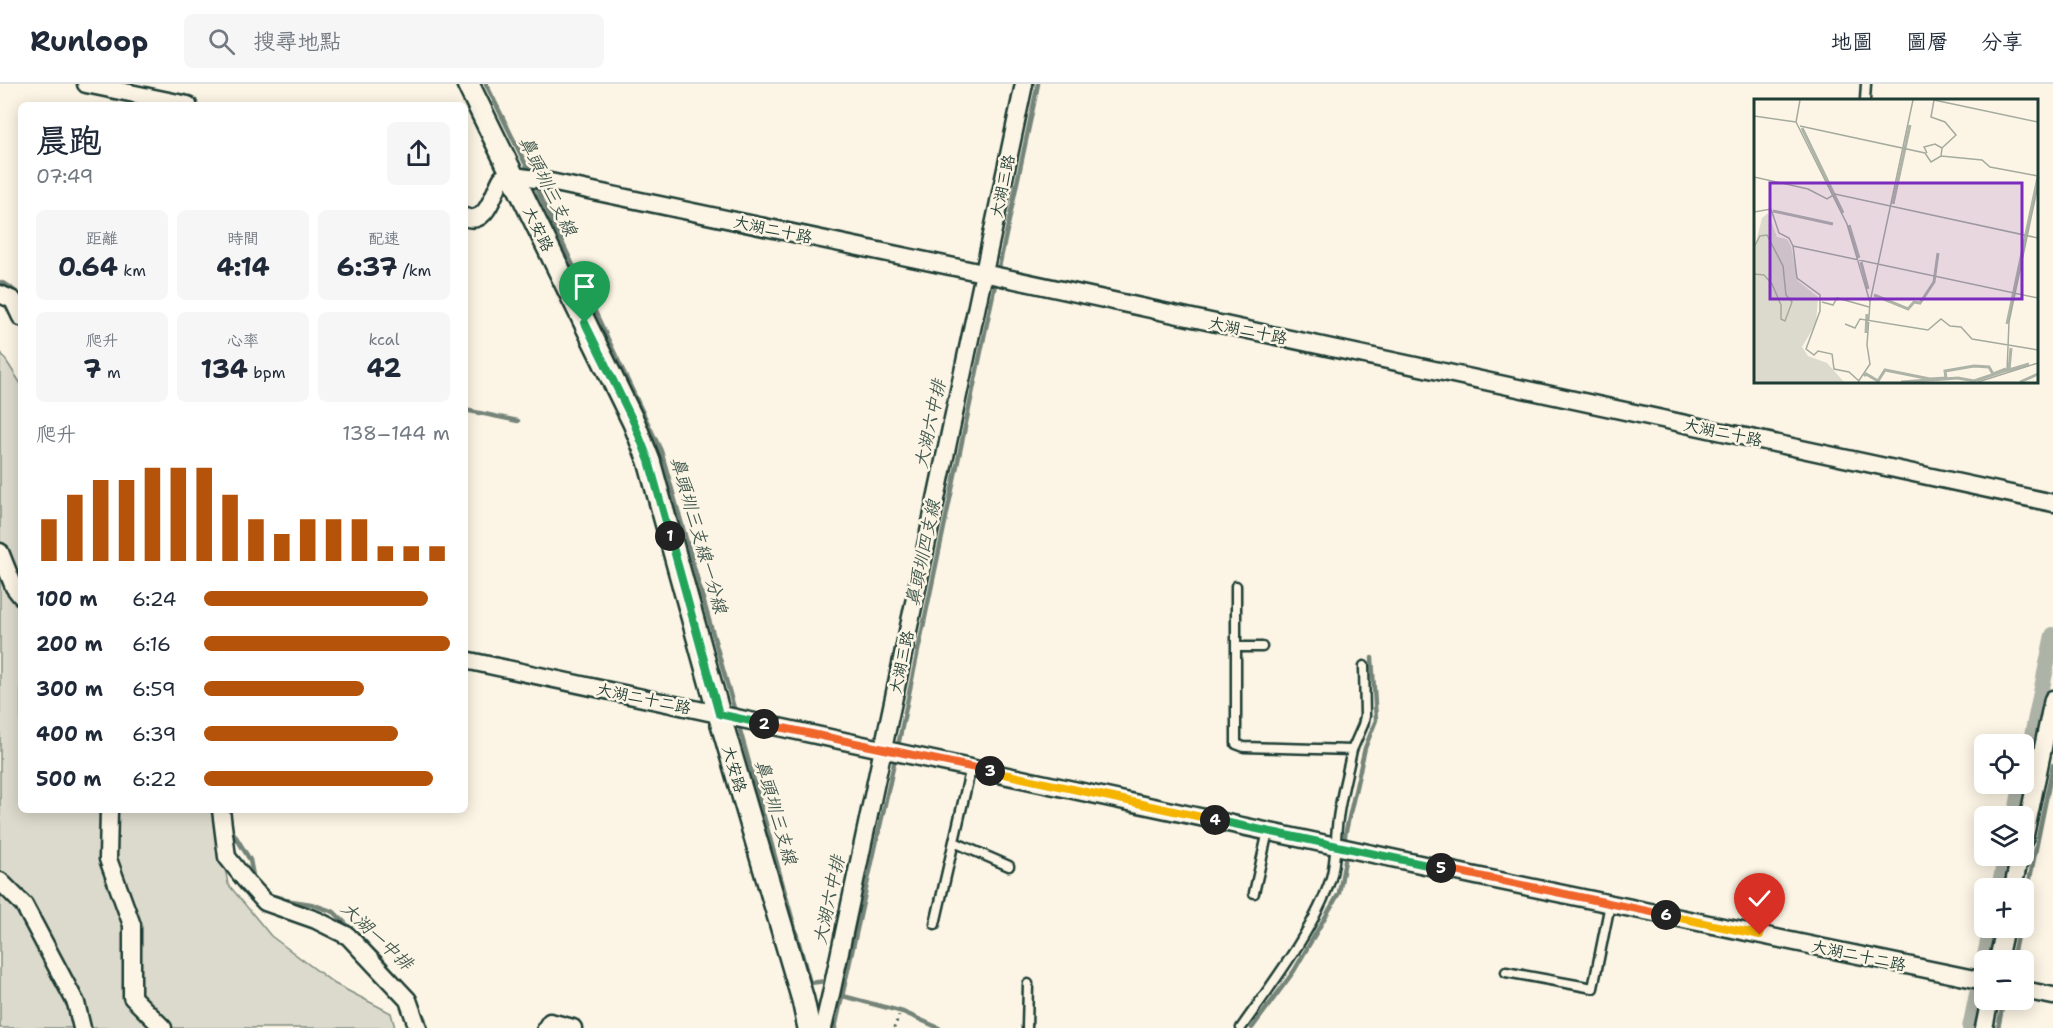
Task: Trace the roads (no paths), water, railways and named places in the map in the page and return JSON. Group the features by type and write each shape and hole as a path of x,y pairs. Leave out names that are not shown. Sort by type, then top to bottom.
{"street":[{"path":"86,84 173,102"},
{"name":"大安路","path":"468,84 634,423 649,461 719,714 803,1000 809,1028"},
{"name":"大湖三路","path":"822,1028 1024,84"},
{"path":"468,218 479,217 486,212 502,178 513,176"},
{"name":"大湖二十路","path":"513,176 983,273 2053,503"},
{"path":"0,294 13,300 18,311"},
{"path":"0,552 18,592"},
{"name":"大湖二十二路","path":"468,661 1610,904 1974,979"},
{"path":"2033,806 2049,742 2053,699"},
{"path":"109,813 108,859 132,925 132,997 163,1028"},
{"path":"221,813 227,857 246,881 266,902 316,920 348,936 408,1000 417,1028"},
{"path":"0,881 24,905 76,1002 82,1028"},
{"path":"2034,992 2053,996"},
{"path":"1984,1028 1988,1010"},
{"path":"546,1028 550,1022 573,1028"}],"lane":[{"path":"1865,99 1866,84"},
{"path":"1236,586 1236,744 1244,747 1352,750"},
{"path":"1236,647 1262,648"},
{"path":"1241,1028 1282,969 1323,901 1332,875 1337,846 1337,827 1352,750 1365,716 1364,666"},
{"path":"935,924 972,767"},
{"path":"1254,893 1268,831"},
{"path":"954,842 1009,866"},
{"path":"1506,972 1593,988 1610,904"},
{"path":"1027,1028 1028,984"}],"waterway":[{"name":"鼻頭圳三支線","path":"486,84 531,175"},
{"name":"鼻頭圳四支線","path":"998,272 1038,84"},
{"name":"鼻頭圳三支線","path":"534,183 661,451 736,715"},
{"name":"鼻頭圳四支線","path":"835,1028 899,741 996,280"},
{"name":"大湖一中排","path":"0,282 18,294"},
{"path":"468,411 518,421"},
{"path":"2032,734 2053,635"},
{"path":"1252,1028 1294,971 1339,893 1346,855 1345,835 1365,748 1376,720 1372,658"},
{"name":"鼻頭圳三支線","path":"738,723 810,983"},
{"path":"2030,878 2053,765"},
{"path":"2017,806 2020,794"},
{"name":"大湖一中排","path":"231,829 250,860 254,881"},
{"path":"2001,878 2004,866"},
{"name":"大湖一中排","path":"263,889 272,896 282,898"},
{"name":"大湖一中排","path":"279,899 311,904 334,912 380,957 409,991"},
{"path":"1970,1028 1989,938"},
{"path":"2014,950 2017,938"},
{"path":"810,983 826,981 827,976"},
{"path":"843,996 903,1012 939,1028"},
{"name":"大湖一中排","path":"418,1006 427,1028"},
{"path":"1998,1028 2002,1010"}],"water label":[{"name":"大湖六中排","path":"930,424"},
{"name":"鼻頭圳三支線一分線","path":"699,535"},
{"name":"大湖六中排","path":"829,900"}]}
